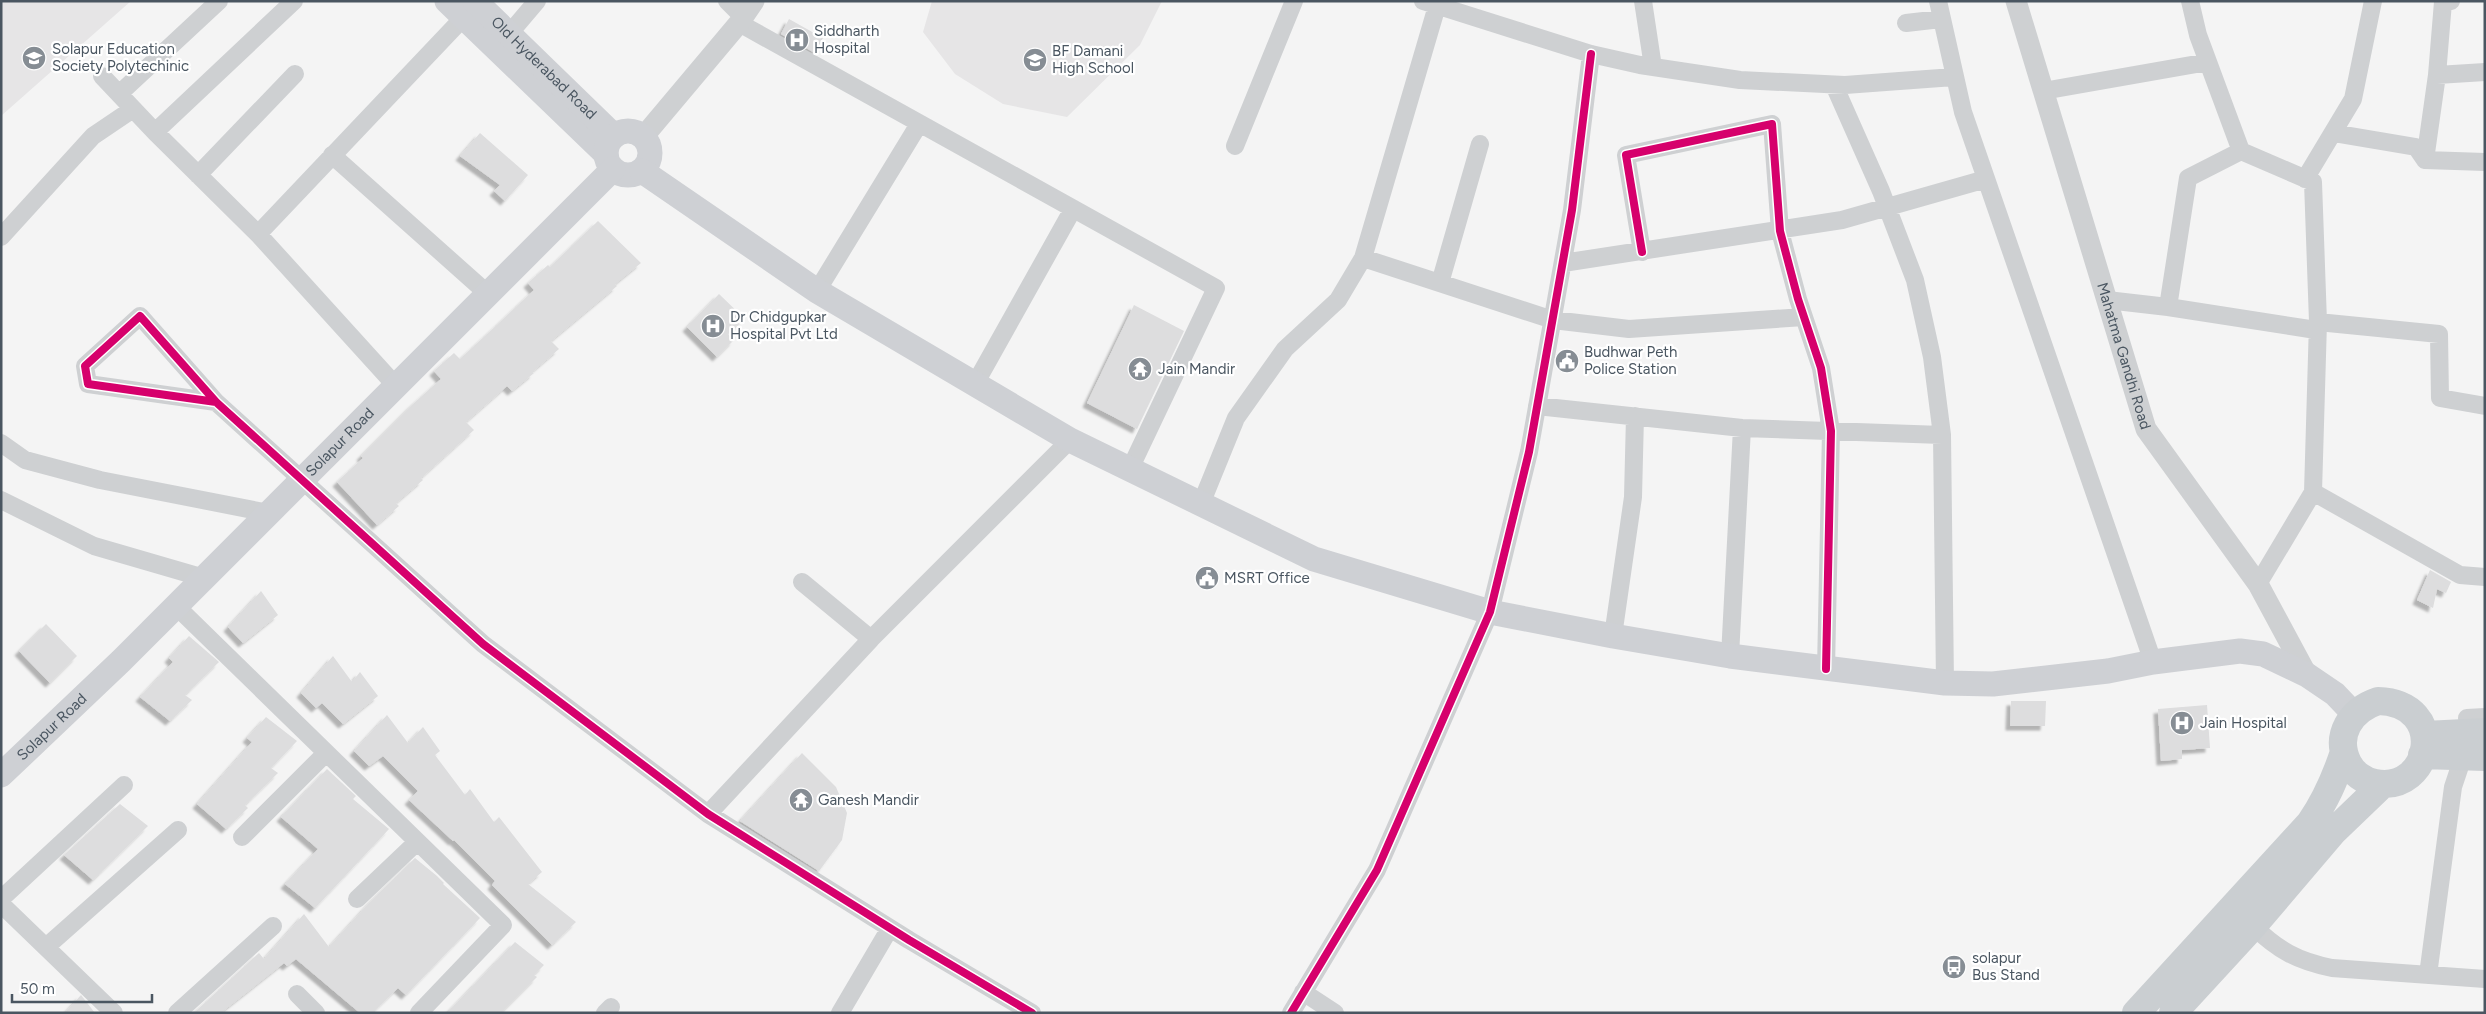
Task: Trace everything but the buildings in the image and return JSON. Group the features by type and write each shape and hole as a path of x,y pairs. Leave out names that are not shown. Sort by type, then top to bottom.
{"main road":[{"name":"Old Hyderabad Road","path":"462,6 509,34 611,153"},
{"path":"462,6 611,153 624,175 634,175 642,171 650,158 649,142 644,136 633,130 621,131 611,153"},
{"name":"Solapur Road","path":"1,776 176,606 488,294 611,153"},
{"path":"642,171 817,291 1070,440 1314,559 1490,612 1730,656 1945,683 1993,684 2108,671 2153,662 2240,651 2263,654 2307,675 2335,694 2354,714"},
{"path":"2392,702 2404,706 2415,715 2423,745 2418,766 2409,776 2397,782 2383,784 2370,782 2358,775 2349,765 2344,752 2343,738 2346,725 2354,714 2372,704 2392,702"},
{"path":"2423,745 2476,725"},
{"path":"2423,745 2474,757"},
{"path":"2136,1013 2310,823 2323,804 2334,782 2344,752"},
{"path":"2173,1013 2253,926 2333,832 2383,784"}],"street":[{"path":"119,94 219,1"},
{"path":"155,132 294,1"},
{"path":"509,34 537,1"},
{"path":"727,1 919,124 1216,288 1130,469"},
{"path":"1235,146 1294,1"},
{"path":"1644,1 1653,67"},
{"path":"1938,1 1954,77 1986,179 2153,662"},
{"name":"Mahatma Gandhi Road","path":"2016,1 2146,429 2258,584 2307,675"},
{"path":"2190,1 2198,35 2241,151 2313,182 2317,326 2312,492 2258,584"},
{"path":"2305,179 2354,99 2373,1"},
{"path":"2425,160 2437,75 2443,2 2451,1"},
{"path":"1201,504 1236,418 1285,349 1338,300 1363,258 1430,3 1591,54 1653,67 1740,80 1834,85 1954,77"},
{"path":"258,234 332,156 462,6"},
{"path":"644,136 745,14"},
{"path":"1906,24 1941,19"},
{"path":"1291,1013 1377,870 1490,612 1529,452 1553,320 1572,210 1591,54"},
{"path":"2043,91 2208,62"},
{"path":"2437,75 2485,72"},
{"path":"198,175 295,74"},
{"path":"102,76 155,132 258,234 396,386"},
{"path":"1834,85 1888,207 1916,280 1932,357 1942,435 1945,683"},
{"path":"4,228 93,136 133,109"},
{"path":"817,291 919,124"},
{"path":"1642,252 1626,155 1772,124 1780,231 1820,368 1831,431 1826,669"},
{"path":"2333,133 2416,148 2425,160"},
{"path":"1440,283 1480,144"},
{"path":"2168,307 2188,178 2241,151"},
{"path":"332,156 488,294"},
{"path":"2425,160 2485,162"},
{"path":"1563,263 1842,220 1986,179"},
{"path":"975,384 1073,209"},
{"path":"1363,258 1553,320 1628,329 1804,317"},
{"path":"2107,300 2317,326 2439,334 2440,398 2485,406"},
{"path":"216,402 88,384 85,366 140,316 216,402 483,644 708,814 1026,1011"},
{"path":"1537,406 1742,428 1942,435"},
{"path":"1613,636 1633,497 1635,416"},
{"path":"1730,656 1742,428"},
{"path":"708,814 871,639 1070,440"},
{"path":"1,443 25,460 72,472 269,513"},
{"path":"2312,492 2460,575 2485,577"},
{"path":"1,500 94,546 204,578"},
{"path":"802,582 871,639"},
{"path":"176,606 503,925 419,1013"},
{"path":"2476,725 2485,716"},
{"path":"242,837 326,753"},
{"path":"2428,975 2453,787 2474,757"},
{"path":"1,899 124,785"},
{"path":"46,947 178,830"},
{"path":"357,900 417,842"},
{"path":"1,904 114,1013"},
{"path":"177,1013 273,926"},
{"path":"2253,926 2272,945 2309,964 2332,968 2485,979"},
{"path":"840,1013 890,928"},
{"path":"1303,992 1335,1013"},
{"path":"297,994 316,1013"}],"shaded area":[{"name":"Solapur Education Society Polytechinic","path":"1,1 131,1 1,116"},
{"name":"BF Damani High School","path":"932,1 1162,1 1140,45 1067,117 1003,104 955,74 923,32"}],"cycle path":[{"path":"1291,1013 1377,870 1490,612 1529,452 1572,210 1591,54"},
{"path":"1642,252 1626,155 1772,124 1780,231 1798,299 1821,368 1831,431 1826,669"},
{"path":"216,402 88,384 85,366 140,316 216,402 483,644 708,814 909,940 1032,1013"}],"place":[{"name":"Siddharth Hospital","path":"797,40"},
{"name":"Solapur Education Society Polytechinic","path":"34,58"},
{"name":"BF Damani High School","path":"1035,60"},
{"name":"Dr Chidgupkar Hospital Pvt Ltd","path":"713,326"},
{"name":"Budhwar Peth Police Station","path":"1567,361"},
{"name":"Jain Mandir","path":"1140,369"},
{"name":"MSRT Office","path":"1207,578"},
{"name":"Jain Hospital","path":"2182,723"},
{"name":"Ganesh Mandir","path":"801,800"},
{"name":"solapur Bus Stand","path":"1954,967"}]}
